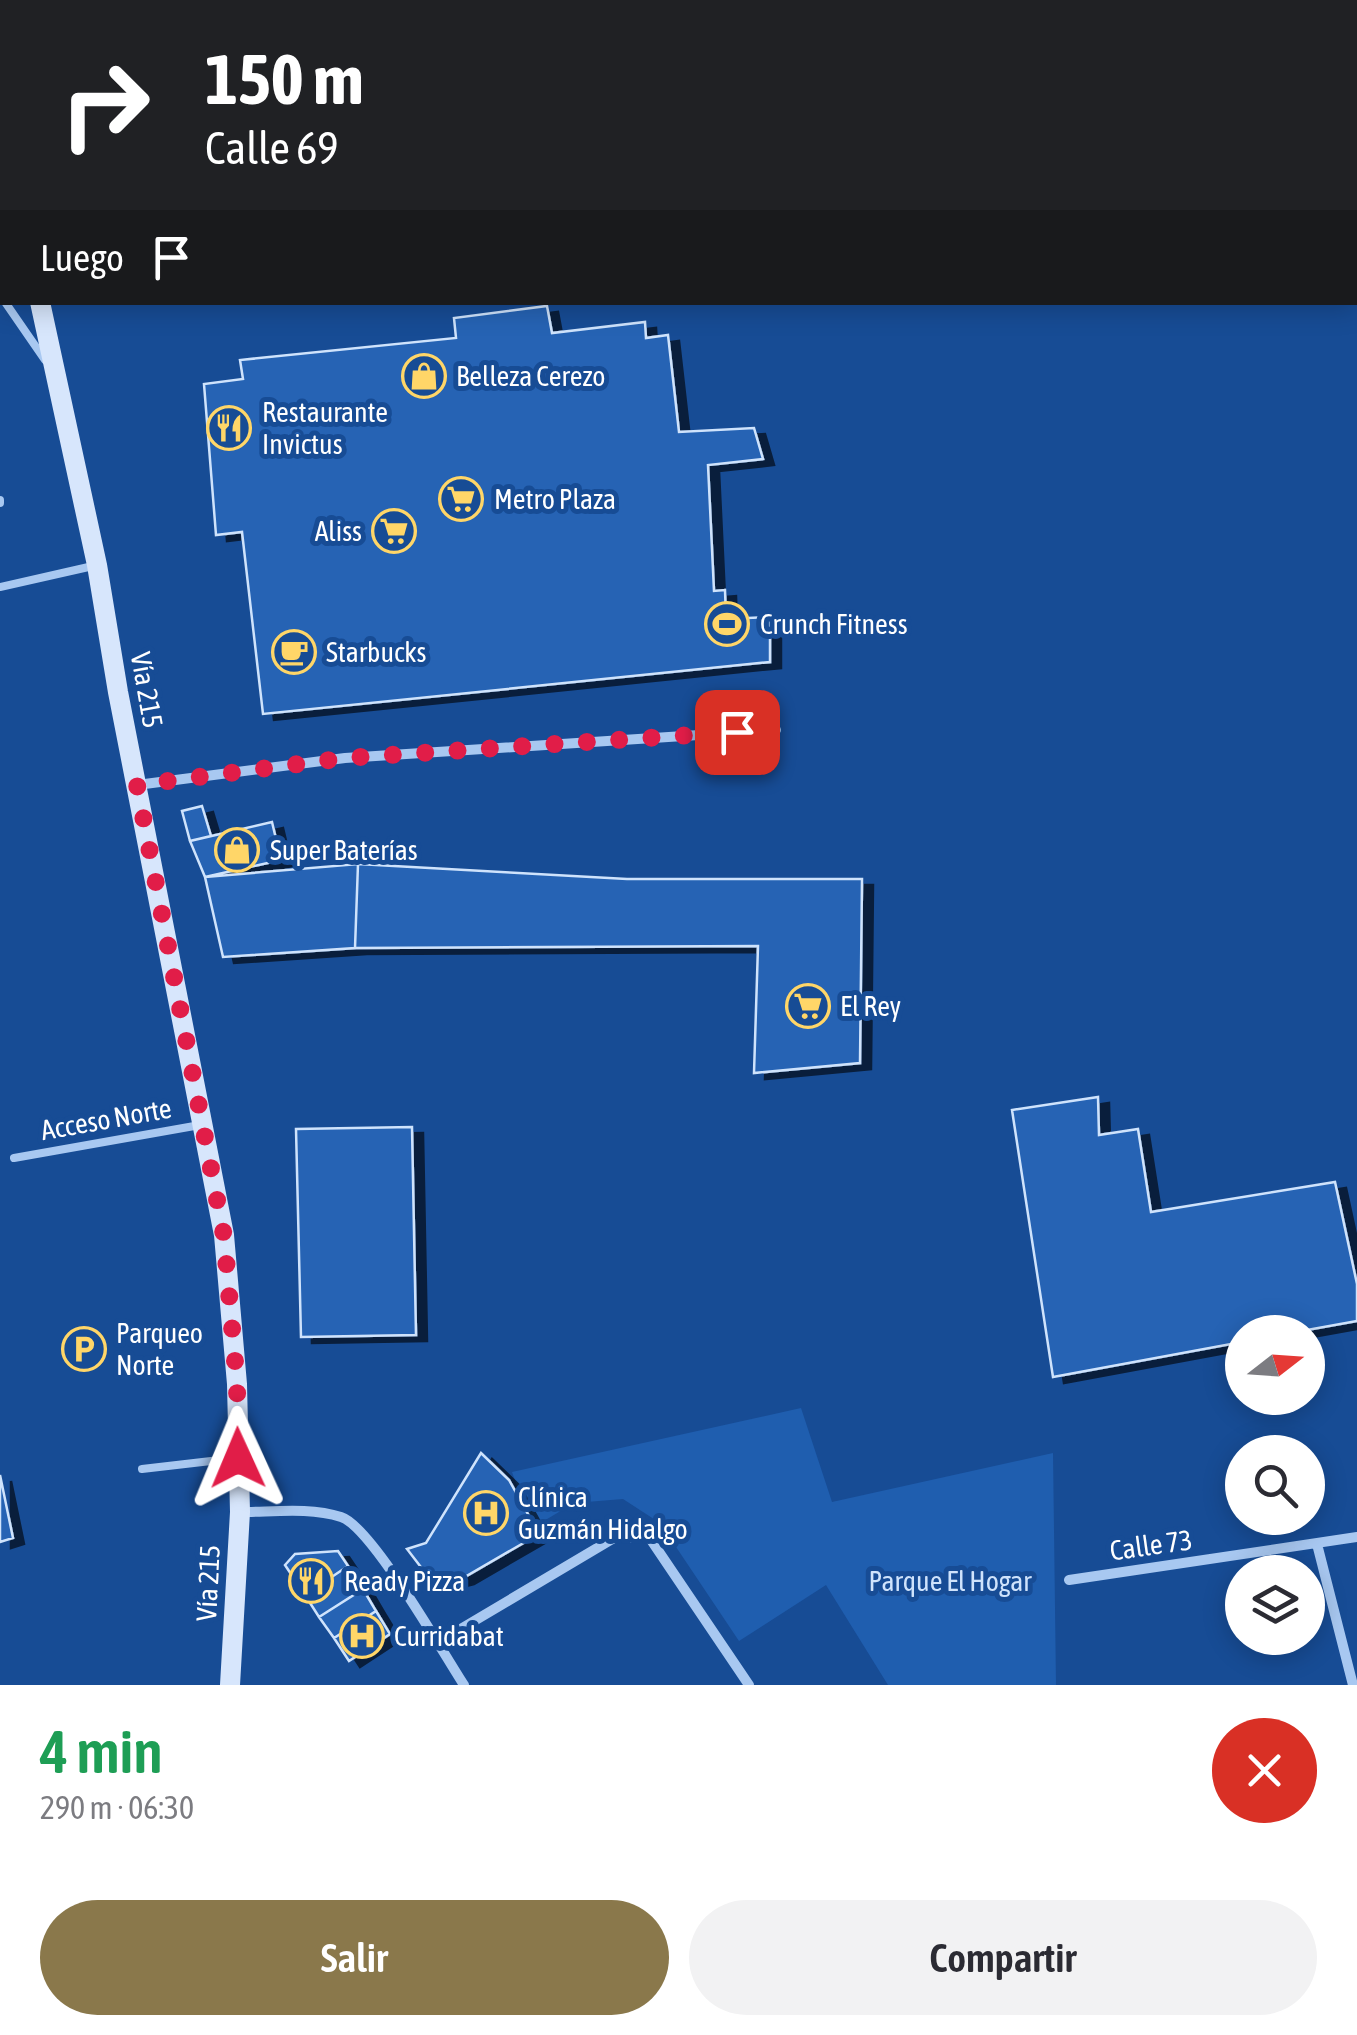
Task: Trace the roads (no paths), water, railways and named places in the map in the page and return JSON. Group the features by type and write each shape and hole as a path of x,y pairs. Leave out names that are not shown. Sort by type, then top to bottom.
{"main road":[{"name":"Vía 215","path":"41,305 97,565 224,1236 237,1384 240,1512 230,1685"}],"street":[{"path":"137,785 345,758 776,730"},
{"path":"240,1512 315,1512 346,1518 369,1540 464,1685"},
{"name":"Calle 73","path":"1069,1580 1357,1536"},
{"path":"437,1643 614,1538 649,1537 748,1685"},
{"path":"1317,1544 1353,1685"}],"lane":[{"path":"6,305 57,377"},
{"path":"0,587 97,565"},
{"name":"Acceso Norte","path":"14,1158 204,1125"},
{"path":"142,1469 238,1458"}],"place":[{"name":"Belleza Cerezo","path":"424,376"},
{"name":"Restaurante Invictus","path":"229,428"},
{"name":"Metro Plaza","path":"461,499"},
{"name":"Aliss","path":"394,531"},
{"name":"Crunch Fitness","path":"727,624"},
{"name":"Starbucks","path":"294,652"},
{"name":"Super Baterías","path":"237,850"},
{"name":"El Rey","path":"808,1006"},
{"name":"Parqueo Norte","path":"84,1349"},
{"name":"Clínica Guzmán Hidalgo","path":"486,1513"},
{"name":"Ready Pizza","path":"311,1581"},
{"name":"Curridabat","path":"362,1636"}],"park label":[{"name":"Parque El Hogar","path":"950,1581"}]}
